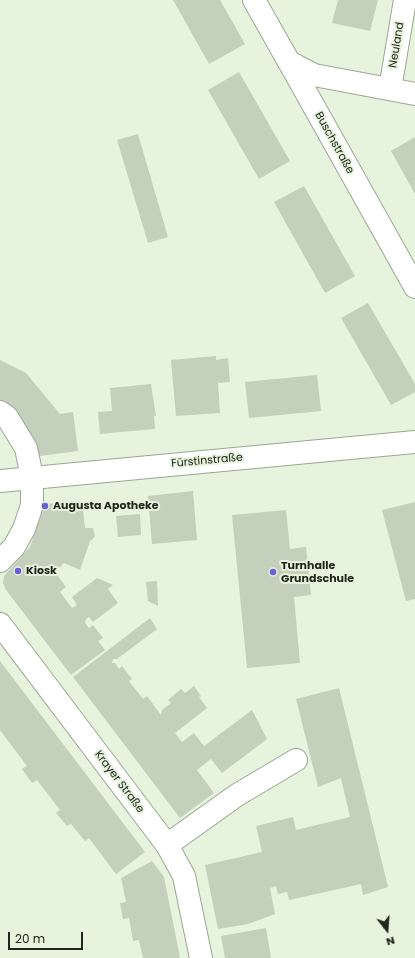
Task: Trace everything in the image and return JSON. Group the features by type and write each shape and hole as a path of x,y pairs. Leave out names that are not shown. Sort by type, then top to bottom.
{"street":[{"name":"Buschstraße","path":"254,0 415,286"},
{"name":"Neuland","path":"390,89 405,0"},
{"path":"289,62 314,75 415,94"},
{"path":"0,412 7,417 26,448 17,479 0,494"},
{"name":"Fürstinstraße","path":"17,479 415,442"},
{"path":"0,561 14,547 24,529 32,505 17,479"},
{"name":"Krayer Straße","path":"0,624 167,845 184,876 201,958"},
{"path":"167,845 237,795 296,760"}],"building":[{"path":"173,0 220,0 245,44 209,64"},
{"path":"338,0 378,0 370,31 332,23"},
{"path":"239,72 290,161 259,179 208,90"},
{"path":"138,134 168,237 148,243 117,140"},
{"path":"415,137 415,194 391,151"},
{"path":"304,186 355,276 325,293 274,202"},
{"path":"368,303 415,384 415,392 391,405 341,318"},
{"path":"216,356 216,360 228,358 230,382 218,383 220,413 176,416 171,360"},
{"path":"0,360 26,373 60,414 73,412 78,451 40,456 8,410 0,406"},
{"path":"317,375 321,411 249,418 245,382"},
{"path":"151,384 156,416 154,416 155,429 100,434 98,412 112,411 110,388"},
{"path":"193,491 197,540 152,544 148,496"},
{"path":"82,501 85,528 93,528 95,536 90,541 80,570 64,563 55,572 66,587 60,592 72,608 77,605 72,597 97,578 113,585 108,589 118,603 93,622 89,617 86,619 85,623 89,628 93,625 103,638 98,641 105,650 71,675 6,590 3,583 4,576 30,547 45,504"},
{"path":"415,502 415,599 406,601 382,510"},
{"name":"Turnhalle Grundschule","path":"286,510 290,549 306,547 311,595 294,597 300,663 247,668 232,515"},
{"path":"140,514 141,535 118,537 116,516"},
{"path":"157,581 158,606 148,601 146,582"},
{"path":"150,618 157,629 117,659 113,659 112,663 115,663 119,669 122,666 132,679 129,681 143,699 147,696 161,715 162,710 171,703 168,700 181,689 185,693 194,686 201,696 199,697 207,708 175,733 182,742 194,733 204,746 252,710 267,739 222,773 211,759 197,770 214,793 180,818 73,677"},
{"path":"0,661 145,852 116,874 89,838 85,841 71,824 67,826 56,813 60,810 37,780 32,783 22,769 27,766 0,730"},
{"path":"339,688 388,887 363,895 361,884 289,900 287,892 278,894 276,886 270,888 275,914 248,924 218,929 205,865 262,852 256,826 293,817 296,830 350,817 341,778 318,787 296,699"},
{"path":"152,861 164,877 180,958 143,958 139,940 133,941 129,918 123,919 120,903 126,902 121,878"},
{"path":"266,928 271,958 225,958 221,936"}],"place":[{"name":"Augusta Apotheke","path":"45,506"},
{"name":"Kiosk","path":"18,571"},
{"name":"Turnhalle Grundschule","path":"273,572"}]}
